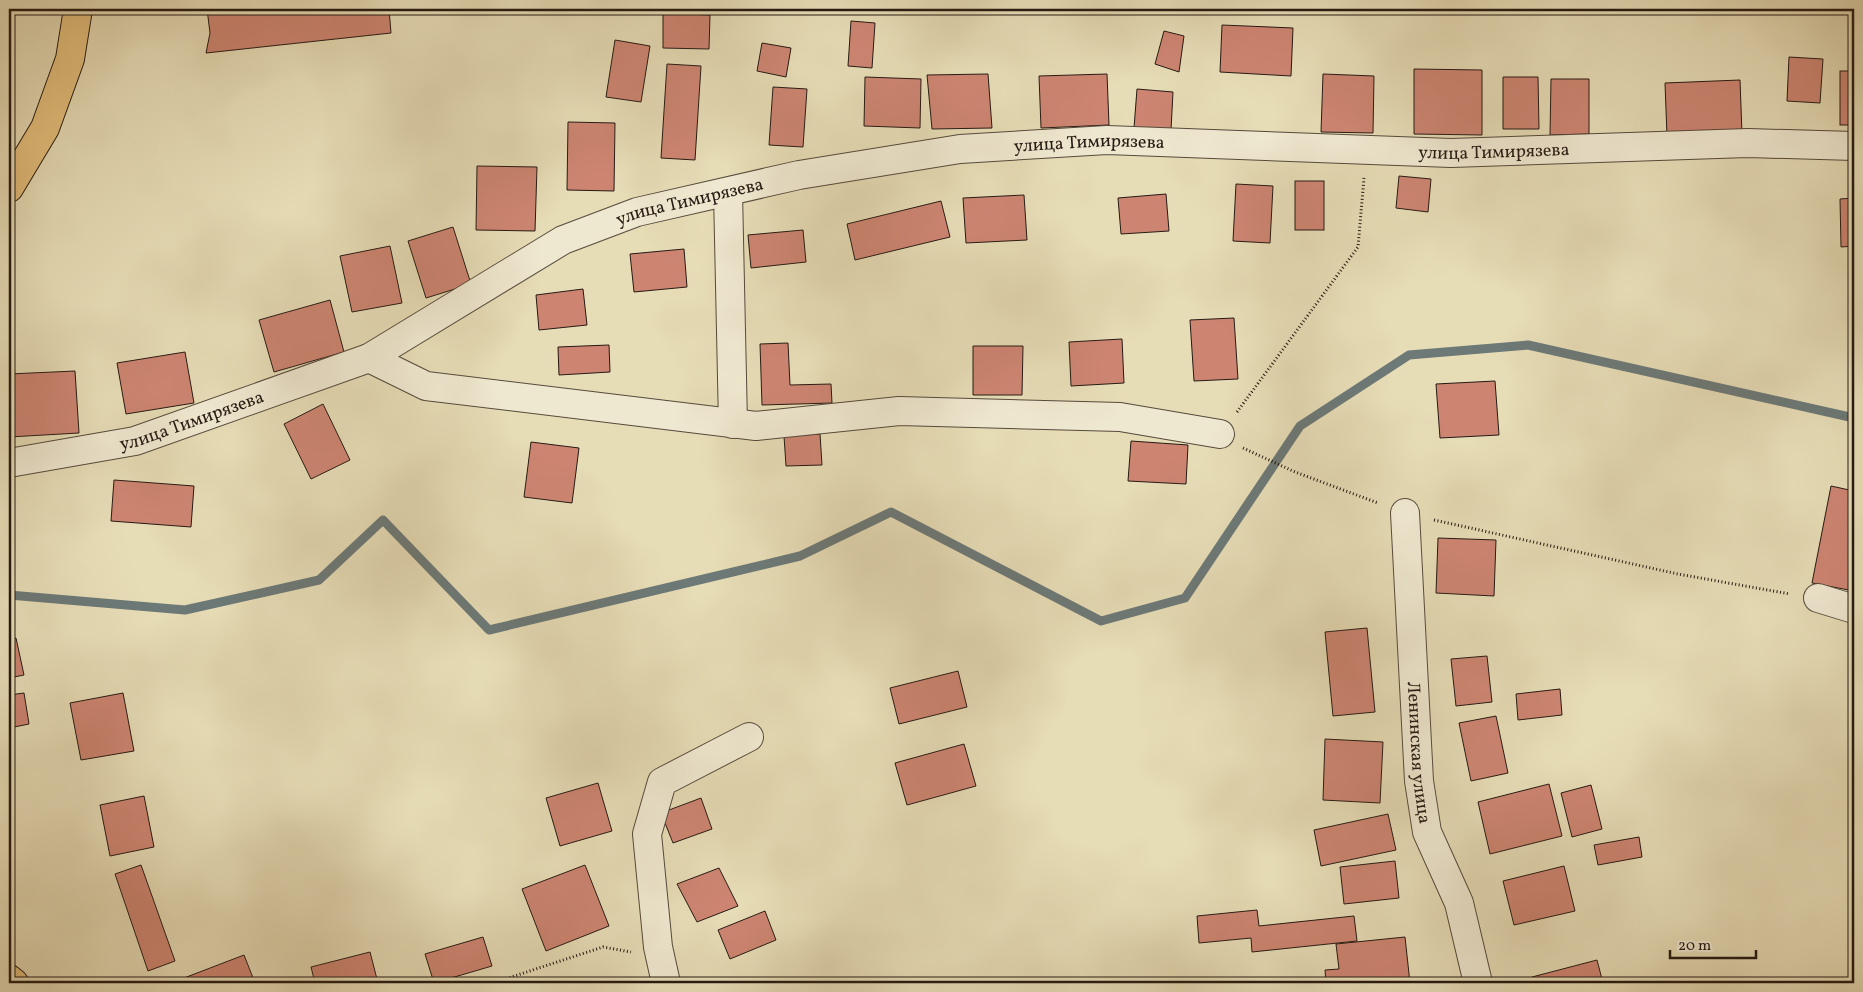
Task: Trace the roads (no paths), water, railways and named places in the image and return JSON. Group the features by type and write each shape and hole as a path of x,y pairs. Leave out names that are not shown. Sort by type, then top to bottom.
{"main road":[{"path":"9,188 45,128 70,59 78,9"},
{"path":"9,979 14,983"}],"street":[{"name":"улица Тимирязева","path":"9,463 134,441 369,358 563,240 637,212 799,175 960,149 1107,140 1451,153 1748,143 1854,146"},
{"path":"728,192 733,424"},
{"path":"369,358 426,386 733,424 756,426 899,411 1120,417 1229,440"},
{"name":"Ленинская улица","path":"1404,513 1419,782 1427,832 1459,903 1478,983"},
{"path":"1818,598 1854,609"},
{"path":"666,980 658,948 647,834 662,782 749,737"}],"waterway":[{"path":"9,595 185,610 319,580 383,520 489,630 800,556 891,512 1101,621 1185,598 1300,426 1409,355 1528,345 1854,418"}]}
